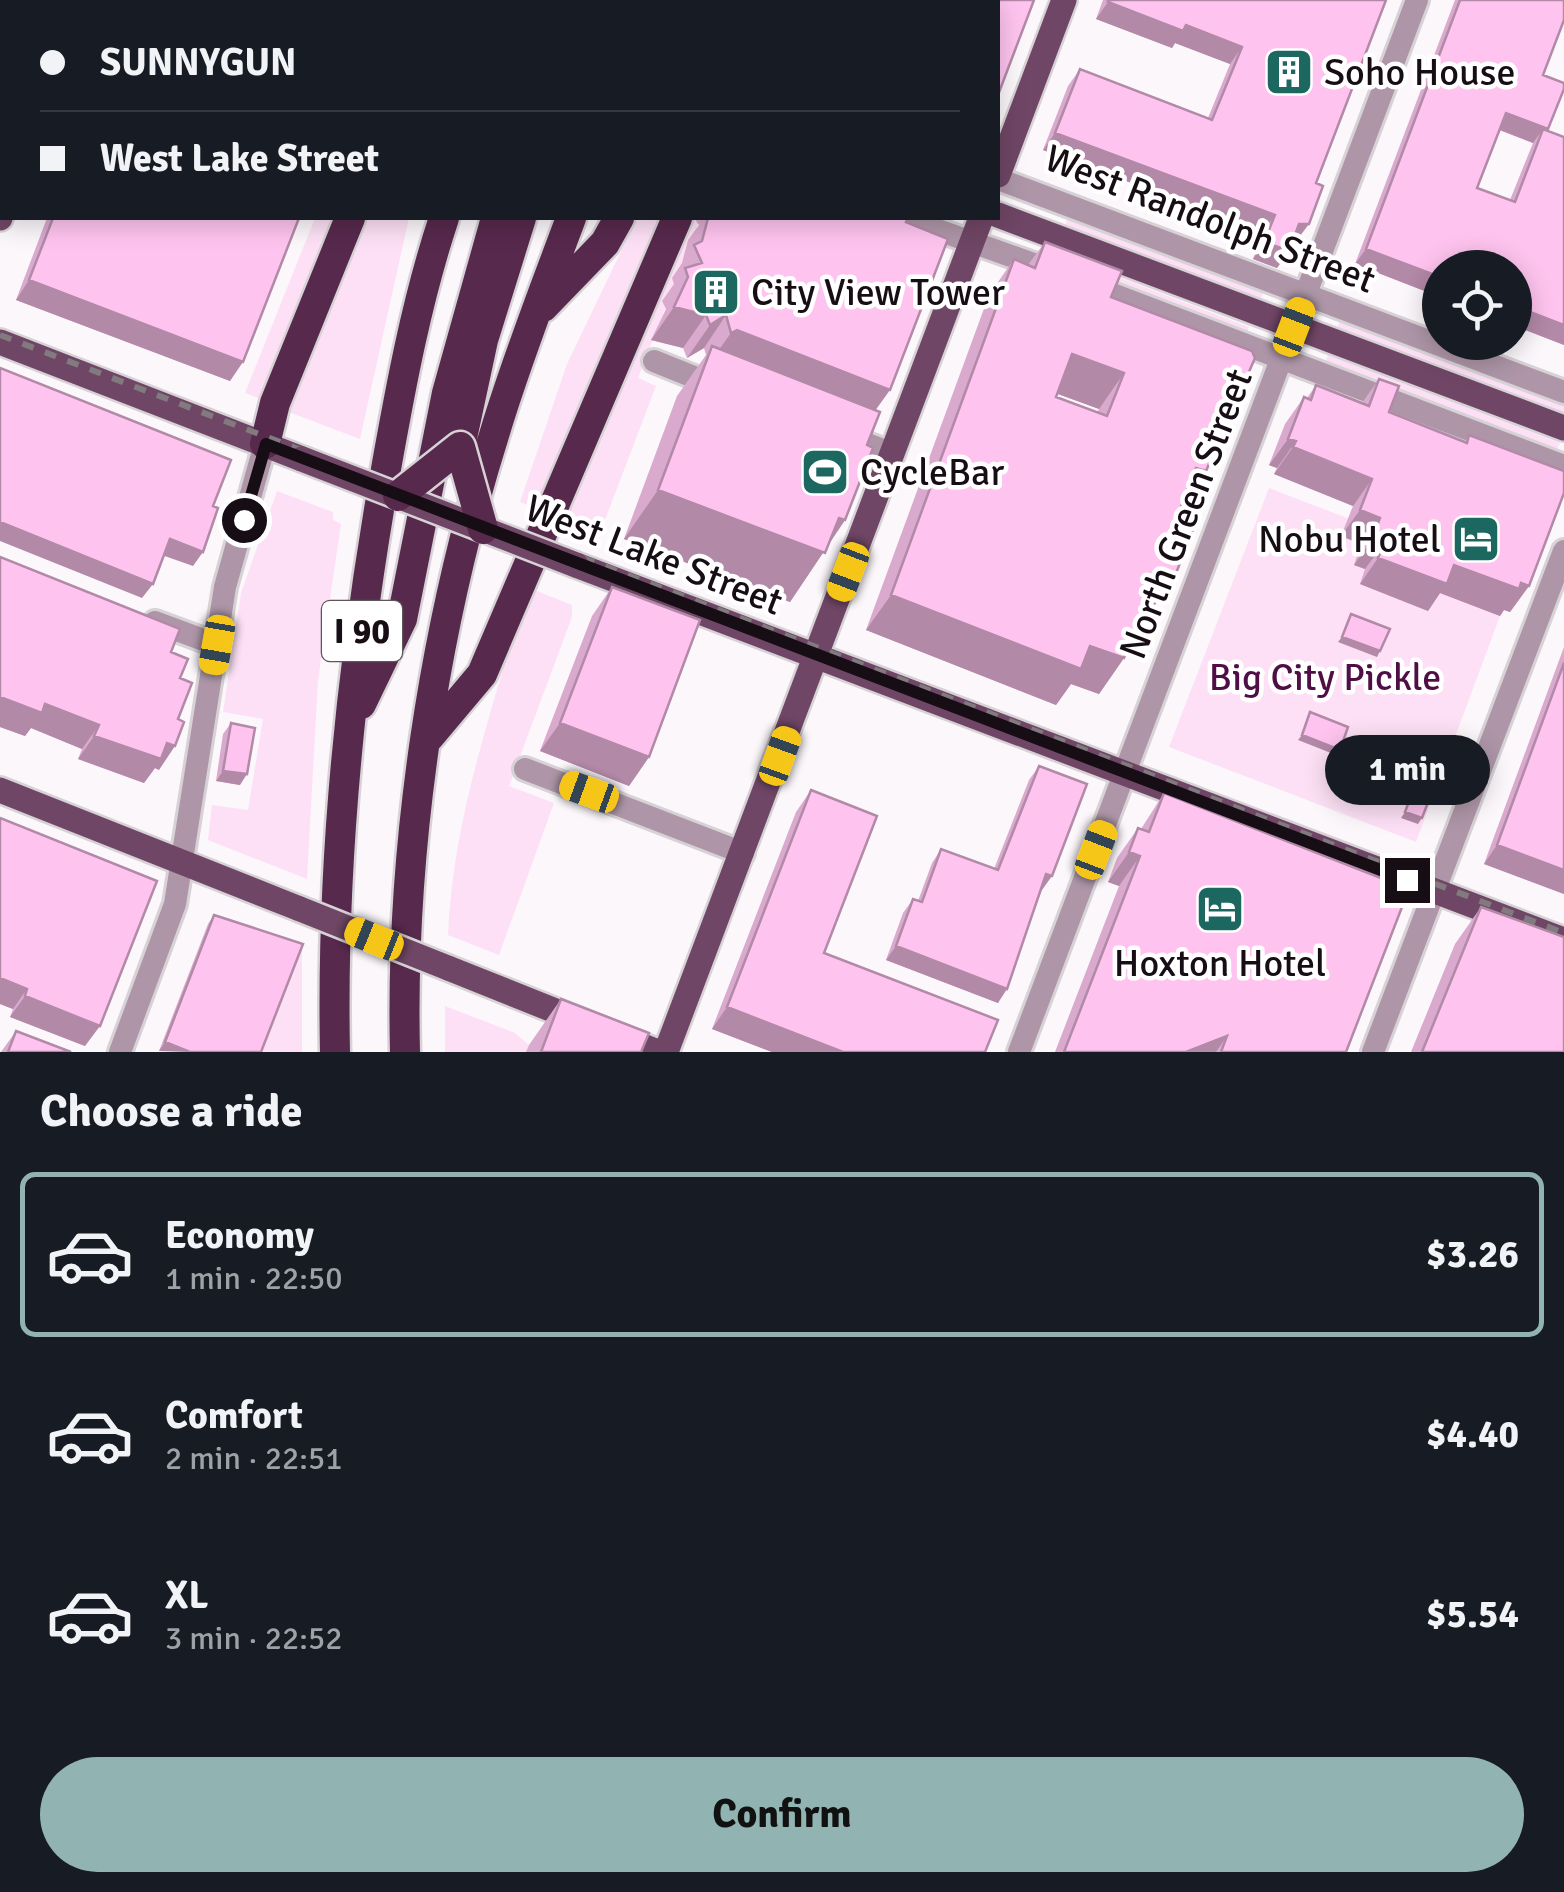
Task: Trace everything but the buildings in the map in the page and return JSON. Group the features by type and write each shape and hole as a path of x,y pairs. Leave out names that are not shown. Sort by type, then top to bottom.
{"highway":[{"path":"266,444 275,403 349,220"},
{"name":"I 90","path":"335,1052 336,875 367,581 410,342 443,220"},
{"path":"350,728 402,618 448,392 496,240 519,220"},
{"name":"I 90","path":"405,1052 410,902 426,740 448,613 480,488 534,316 571,220"},
{"path":"534,316 605,243 618,220"},
{"path":"426,740 482,674 677,220"},
{"path":"483,529 460,447 496,240"},
{"path":"398,496 460,447"}],"main road":[{"path":"1000,172 1064,0"},
{"name":"West Randolph Street","path":"1000,216 1564,428"},
{"path":"666,1052 980,220"},
{"name":"West Lake Street","path":"0,342 1564,940"},
{"path":"0,790 658,1052"}],"street":[{"name":"North Green Street","path":"1019,1052 1417,0"},
{"name":"West Randolph Street","path":"1000,178 1564,392"},
{"path":"910,220 1283,357 1564,466"},
{"path":"654,361 742,396"},
{"path":"811,422 893,454"},
{"path":"120,1052 175,904 226,587 266,444"},
{"path":"1373,1052 1564,551"},
{"path":"137,615 217,645"},
{"path":"524,769 743,853"}],"green space":[{"path":"1068,218 1263,292 1261,299 1065,225"},
{"path":"314,220 333,220 261,399 245,393"},
{"path":"363,220 409,220 360,439 286,411"},
{"path":"636,220 659,220 538,509 520,502 567,364"},
{"path":"686,220 698,220 638,378 656,386 600,533 560,517"},
{"path":"1055,253 1249,327 1247,333 1052,259"},
{"path":"1340,320 1422,351 1422,360 1337,328"},
{"path":"1328,355 1560,443 1557,450 1325,363"},
{"path":"1422,360 1444,360 1564,406 1564,413"},
{"name":"Big City Pickle","path":"1269,488 1381,531 1500,616 1416,842 1169,747"},
{"path":"277,491 333,512 333,520 341,524 318,680 307,879 208,840 212,805 248,810 263,719 223,712 241,593"},
{"path":"527,587 572,605 572,617 509,786 554,803 499,955 448,935 467,802"},
{"path":"302,949 302,1052 262,1052"},
{"path":"445,1006 515,1033 529,1045 526,1052 445,1052"}],"railway":[{"path":"0,335 1564,933"}],"place":[{"name":"Soho House","path":"1289,72"},
{"name":"City View Tower","path":"716,292"},
{"name":"CycleBar","path":"825,472"},
{"name":"Nobu Hotel","path":"1476,539"},
{"name":"Hoxton Hotel","path":"1220,909"}],"route":[{"path":"244,520 266,444 1407,880"}]}
